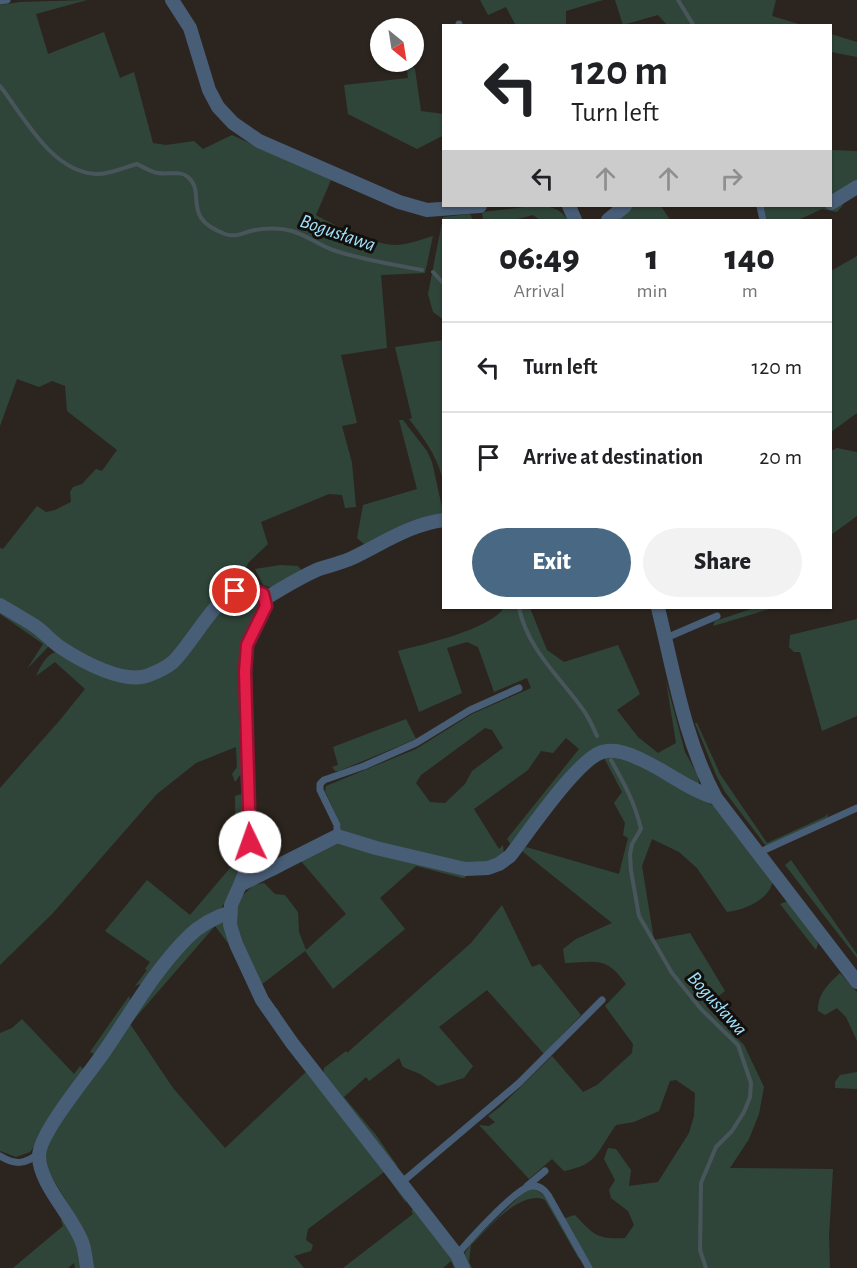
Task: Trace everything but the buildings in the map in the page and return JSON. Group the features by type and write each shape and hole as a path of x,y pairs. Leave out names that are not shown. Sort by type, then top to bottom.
{"street":[{"path":"171,0 190,28 209,90 218,107 233,123 259,141 399,202 427,210 467,207"},
{"path":"832,202 857,188"},
{"path":"609,219 624,207"},
{"path":"266,598 296,580 348,559 386,540 421,525 442,520"},
{"path":"0,604 79,658 105,670 136,678 152,674 172,663 220,603 231,594 241,590 255,591 266,598 266,606 247,645 246,654 245,701 250,860 231,905 230,925 236,944 262,1000 460,1262"},
{"path":"658,609 690,740 716,798 854,973"},
{"path":"240,885 337,836 452,867 477,870 488,868 510,856 565,785 586,763 594,756 610,751 646,762 700,793 716,798"},
{"path":"87,1268 83,1244 43,1173 39,1153 41,1144 143,992 175,951 200,927 231,912"}],"lane":[{"path":"0,2 7,0"},
{"path":"666,638 717,616"},
{"path":"337,836 337,825 320,790 320,784 324,780 364,766 416,743 470,710 519,688"},
{"path":"758,853 857,808"},
{"path":"401,1183 519,1083 602,1000"},
{"path":"0,1156 16,1163 24,1163 39,1153"},
{"path":"460,1262 497,1212 545,1171"},
{"path":"525,1188 535,1185 545,1191 589,1268"}],"green space":[{"path":"87,0 36,14 48,54 104,32 120,78 134,72 153,143 166,145 194,141 203,149 232,135 331,180 316,215 333,224 387,244 405,244 433,236 425,273 381,275 387,348 341,355 357,423 342,426 352,463 356,507 345,508 342,495 329,494 261,522 268,544 248,563 244,573 249,580 248,585 241,585 168,662 142,675 91,660 0,601 0,548 3,549 37,506 46,512 71,502 70,492 73,487 82,484 96,469 102,471 117,450 67,411 65,386 52,381 39,387 17,379 0,426 0,5 20,2"},
{"path":"480,0 603,0 566,11 566,24 515,24 506,7 488,15"},
{"path":"615,0 776,0 772,16 799,24 666,24 658,15 623,24"},
{"path":"832,34 857,42 857,57 832,52"},
{"path":"407,72 415,72 421,111 442,114 442,136 417,149 348,114 344,85 408,78"},
{"path":"832,150 857,151 857,183 832,198"},
{"path":"842,201 843,205 837,212 822,209 800,219 767,219 763,207 832,207 832,205"},
{"path":"547,207 561,212 566,219 539,219 533,215 518,219 483,219 482,212"},
{"path":"630,207 662,207 669,219 615,219"},
{"path":"470,214 472,219 443,219 443,217"},
{"path":"442,222 442,319 433,312 428,294"},
{"path":"857,256 857,413 832,431 832,270"},
{"path":"442,340 442,477 430,449 409,419 412,418 395,347"},
{"path":"399,420 403,420 427,451 432,462 442,517 370,543 364,544 357,538 363,505 417,489"},
{"path":"837,448 857,452 857,516 832,534 832,450"},
{"path":"280,565 298,566 303,572 272,588 263,585 255,569"},
{"path":"243,593 258,599 260,605 249,630 243,771 235,782 232,774 237,767 236,747 196,763 157,794 53,913 0,965 0,788 85,689 55,662 36,676 42,664 51,654 59,652 98,672 158,674 222,605"},
{"path":"0,608 49,643 48,647 27,669 43,644 0,614"},
{"path":"503,609 530,609 547,650 564,662 618,645 640,694 617,710 638,737 658,753 676,743 666,681 685,752 698,776 699,783 626,748 615,745 600,746 586,754 511,845 507,839 579,749 566,738 553,753 541,751 528,770 474,809 499,849 503,845 504,855 482,866 397,849 340,830 341,826 325,791 326,786 416,749 472,714 531,688 527,678 494,692 478,647 467,642 447,648 462,693 419,712 398,651 455,635 484,623","holes":["485,728 492,730 503,748 472,771 465,784 445,803 430,802 416,783 421,775"]},
{"path":"751,609 770,609 713,626 715,621"},
{"path":"857,619 857,716 822,731 800,652 794,652 789,647 790,635"},
{"path":"406,719 416,739 339,771 335,771 332,767 338,765 333,747"},
{"path":"695,723 720,774 767,843 826,816 827,813 828,817 766,846 725,792"},
{"path":"623,757 714,806 773,881 767,894 761,899 741,909 727,912 697,868 679,852 652,839 642,866 654,940 690,933 725,991 706,1006 744,1045 764,1087 759,1114 749,1139 730,1168 833,1169 829,1236 830,1268 591,1268 565,1218 575,1215 591,1231 602,1237 625,1238 634,1225 628,1211 611,1198 609,1190 615,1180 604,1159 608,1148 616,1149 631,1170 629,1186 658,1182 689,1133 694,1116 695,1093 676,1080 670,1081 659,1111 634,1122 616,1125 596,1156 590,1161 564,1171 552,1159 529,1179 479,1125 489,1126 495,1122 488,1116 552,1056 583,1092 597,1085 632,1053 633,1044 605,1006 626,984 613,969 606,965 593,962 565,963 563,949 576,939 612,923 522,851 526,847 619,874 628,838 623,835 625,823 614,803 622,792 604,758"},
{"path":"241,794 244,797 247,860 228,898 220,910 146,982 135,986 150,962 105,931 147,880 190,915 236,861 235,796"},
{"path":"336,842 466,875 462,878 416,866 380,898 405,929 333,989 305,951 261,985 273,1006 280,1013 280,1017 311,1056 272,1008 238,941 234,911 242,896 254,885 264,883 275,894 285,895 298,912 299,932 306,950 346,914 301,861 273,877 279,870"},
{"path":"791,860 857,954 857,958 785,865"},
{"path":"788,901 813,933 818,944 816,950 780,904"},
{"path":"502,905 532,967 540,964 581,1015 544,1054 487,990 439,1027 473,1066 464,1078 438,1086 420,1074 403,1067 399,1058 369,1081 366,1077 344,1097 376,1135 398,1167 388,1161 323,1076 324,1068 346,1051 347,1053 471,943"},
{"path":"220,922 223,923 234,951 215,926 130,1024 173,1088 225,1148 308,1070 405,1196 406,1203 384,1172 308,1229 306,1240 313,1245 311,1251 294,1256 304,1268 91,1268 80,1223 46,1168 44,1157 55,1130 174,960 201,932"},
{"path":"840,973 857,992 857,1041 846,1017 837,1008 825,1015 818,1011 821,995"},
{"path":"129,996 132,1006 98,1056 90,1052"},
{"path":"22,1019 74,1074 80,1066 87,1072 30,1152 16,1157 0,1151 0,1033 12,1028"},
{"path":"857,1072 857,1089 835,1088 835,1082 840,1075"},
{"path":"535,1189 546,1197 580,1257 579,1259 545,1200 536,1198 526,1200 505,1212 471,1245 469,1262 472,1268 466,1268 463,1256 471,1243 526,1190"},
{"path":"411,1210 414,1210 449,1251 457,1268 454,1268 451,1261 443,1268 343,1268 413,1214"},
{"path":"64,1218 78,1245 82,1268 75,1268 74,1263 68,1268 13,1268 63,1226 61,1220"}],"waterway":[{"path":"678,0 693,24"},
{"name":"Bogusława","path":"0,86 53,154 80,171 101,174 137,164 155,172 185,175 193,184 197,206 203,220 225,234 236,235 264,229 288,230 344,253 422,270"},
{"name":"Bogusława","path":"433,272 442,282"},
{"name":"Bogusława","path":"519,609 523,623 537,650 584,711 597,736"},
{"name":"Bogusława","path":"611,760 625,785 641,829 632,844 630,854 639,916 672,973 701,1009 738,1045 751,1083 750,1097 744,1112 732,1131 716,1147 701,1183 700,1250 706,1268"}],"route":[{"path":"235,591 255,591 266,598 266,606 247,645 245,672 250,842"}]}
